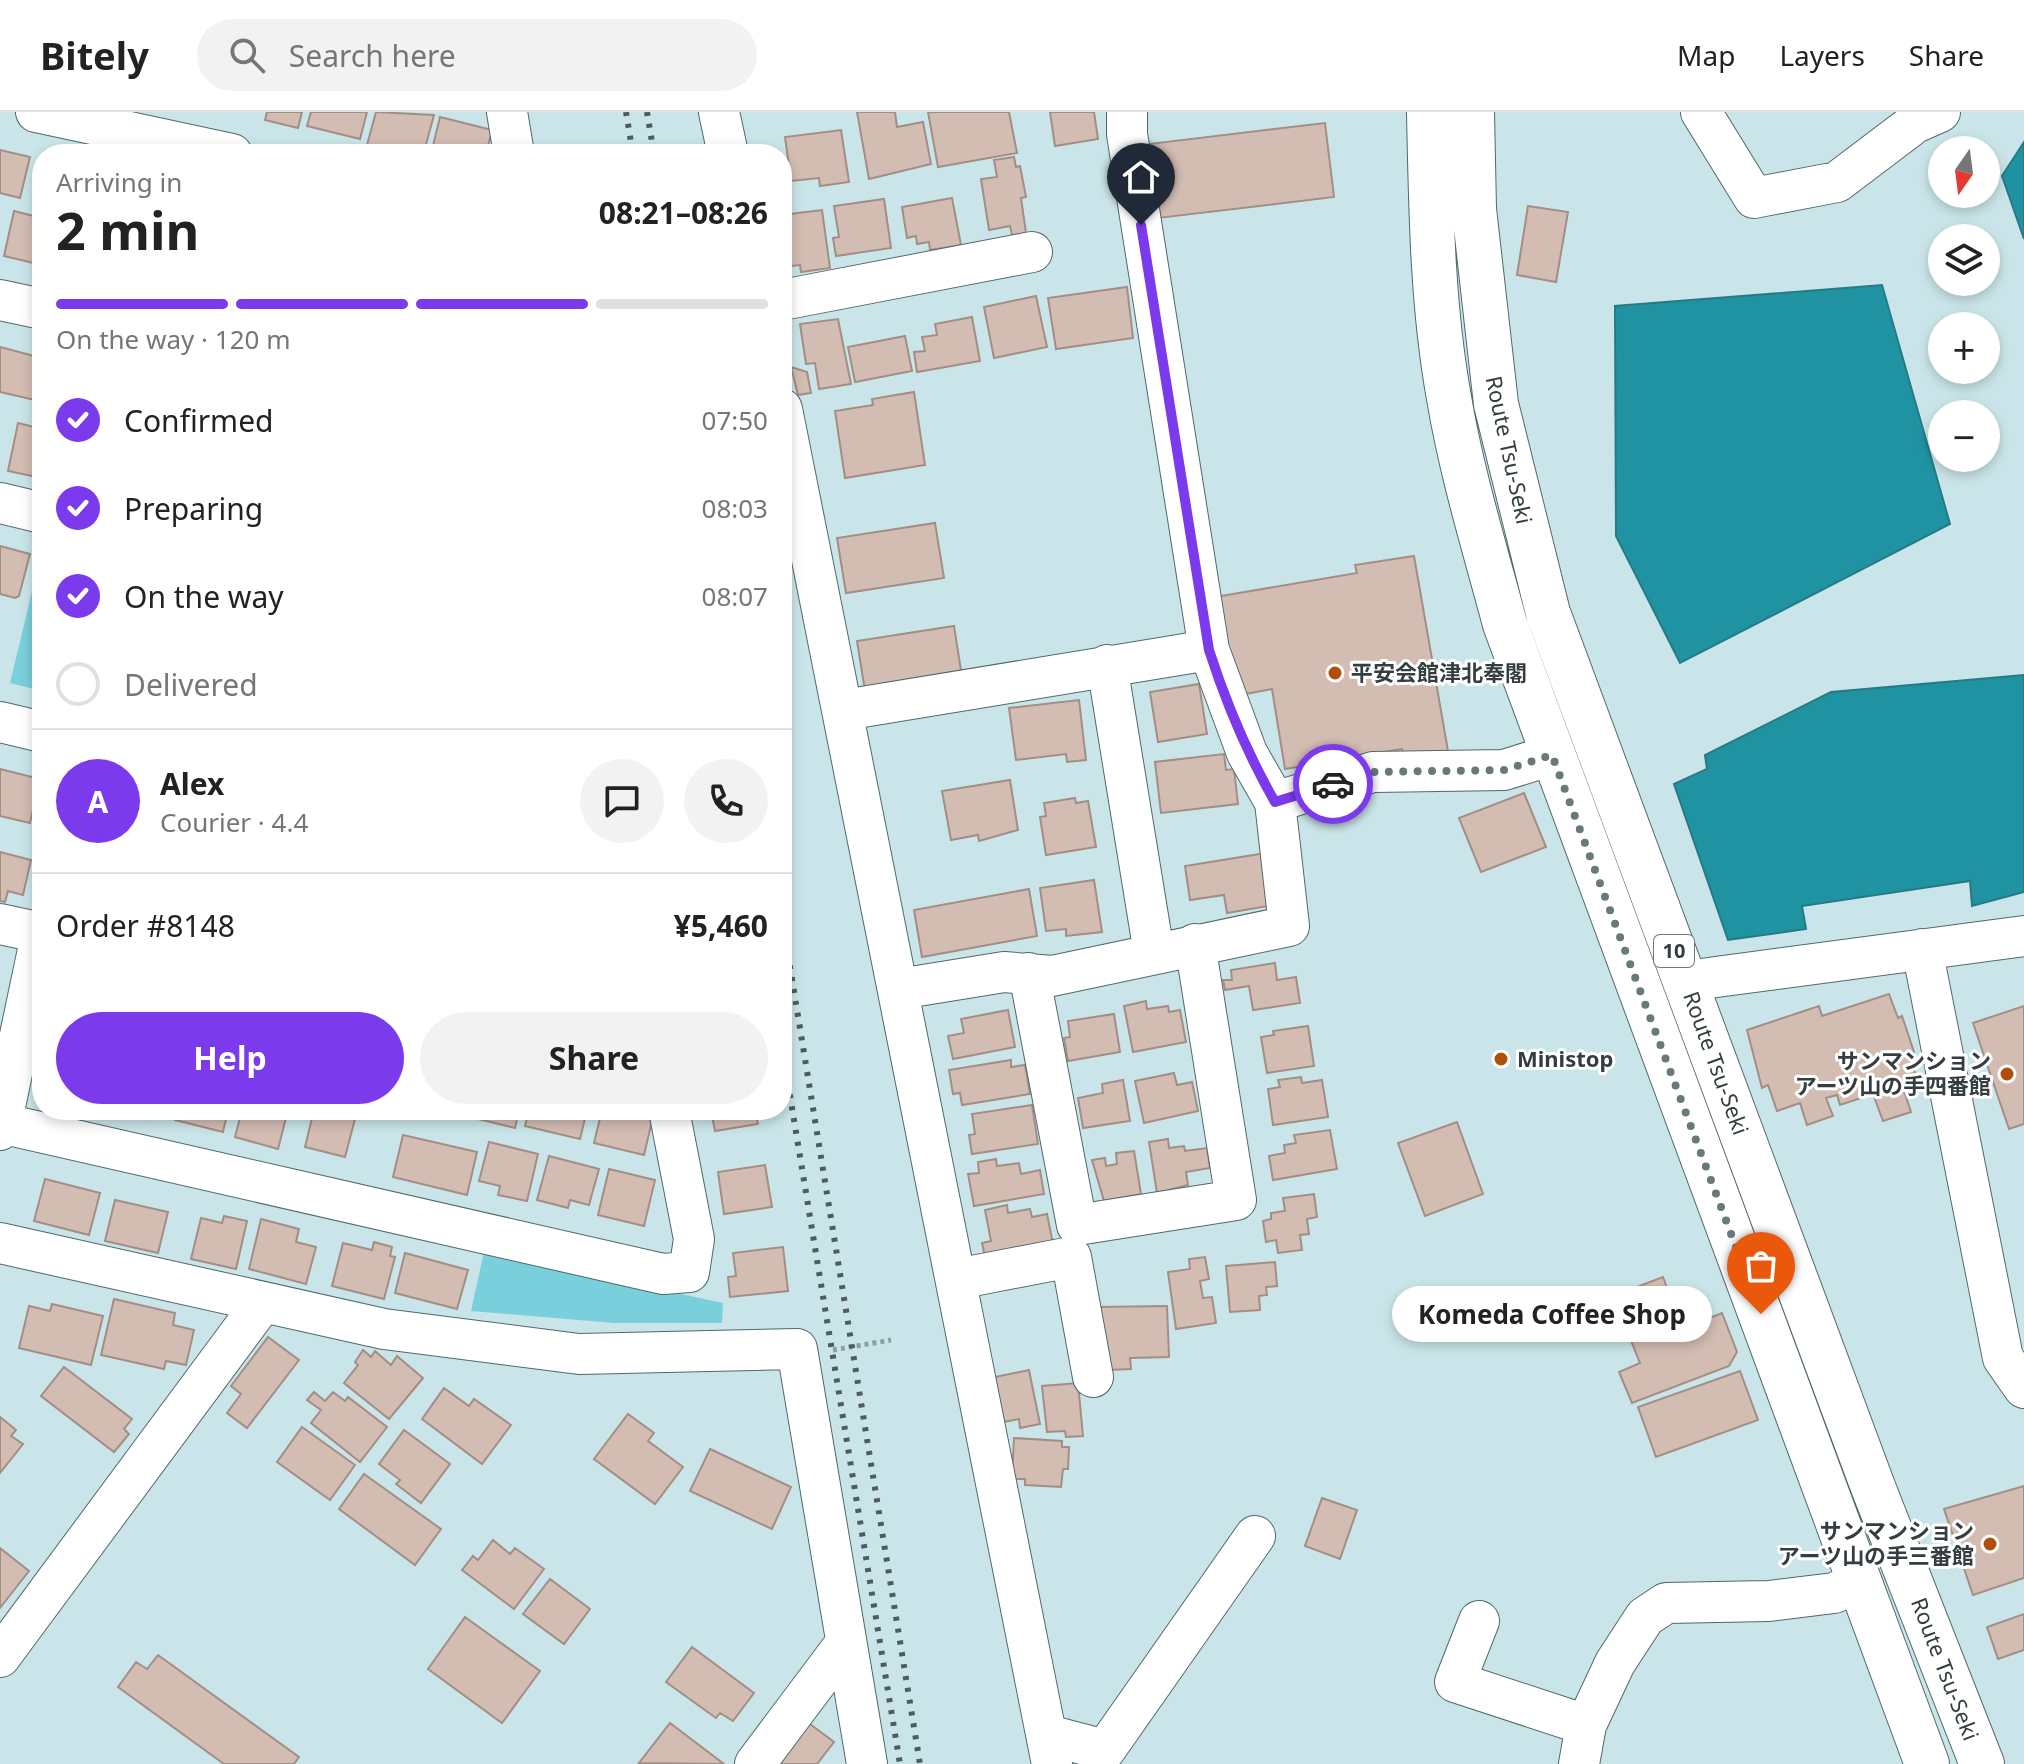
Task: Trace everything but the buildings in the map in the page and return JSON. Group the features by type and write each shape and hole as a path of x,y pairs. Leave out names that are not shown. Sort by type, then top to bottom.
{"main road":[{"name":"Route Tsu-Seki","path":"1429,112 1431,226 1448,397 1465,478 1505,624 1927,1764"},
{"name":"Route Tsu-Seki","path":"1472,112 1474,209 1483,311 1496,404 1512,479 1548,613 1873,1487 1982,1764"}],"street":[{"path":"36,112 185,144"},
{"path":"507,112 512,144"},
{"path":"899,989 1004,972 1052,976 1289,926 1275,802 1247,753 1209,650 1127,134 1127,112"},
{"path":"1701,112 1754,198 1837,182 1922,116"},
{"path":"725,113 727,144"},
{"path":"792,298 1032,252"},
{"path":"0,300 32,307"},
{"path":"792,458 1050,1750 1105,1750 1255,1536"},
{"path":"0,503 32,511"},
{"path":"844,710 1209,650"},
{"path":"1107,665 1154,953"},
{"path":"0,722 32,730"},
{"path":"1275,802 1373,772 1504,770 1552,755"},
{"path":"0,924 32,930"},
{"path":"1686,981 2024,936"},
{"path":"1029,973 1077,1225 1236,1200 1195,944"},
{"path":"1922,949 2003,1358 2024,1388"},
{"path":"32,979 1,1126 663,1274 689,1272 694,1239 671,1120"},
{"path":"0,1243 384,1329 519,1348 579,1354 797,1349 867,1764"},
{"path":"957,1279 1071,1257 1093,1377"},
{"path":"0,1657 263,1302"},
{"path":"1579,1764 1586,1725 1615,1663 1645,1617 1666,1603 1769,1601 1834,1593 1860,1582"},
{"path":"1479,1621 1455,1682 1586,1725"},
{"path":"755,1764 845,1644"}],"path":[{"path":"798,1357 891,1340"}],"shaded area":[{"path":"2024,142 2024,239 2002,176"},
{"path":"1882,285 1928,447 1928,472 1935,472 1950,524 1680,663 1616,536 1615,306"},
{"path":"32,592 32,688 10,683"},
{"path":"2024,675 2024,892 1972,906 1970,881 1802,906 1806,929 1728,940 1674,784 1707,769 1705,755 1831,692"},
{"path":"484,1252 723,1303 722,1323 614,1323 471,1311"}],"railway":[{"path":"626,112 631,144"},
{"path":"647,112 652,144"},
{"path":"792,979 920,1764"},
{"path":"792,1108 900,1764"}],"way so far":[{"path":"1333,784 1373,772 1504,770 1552,755 1761,1314"}],"place":[{"name":"平安会館津北奉閣","path":"1335,673"},
{"name":"Ministop","path":"1501,1059"},
{"name":"サンマンション アーツ山の手四番館","path":"2007,1074"},
{"name":"Komeda Coffee Shop","path":"1761,1314"},
{"name":"サンマンション アーツ山の手三番館","path":"1990,1544"}],"route":[{"path":"1141,225 1209,650 1222,689 1247,753 1275,802 1333,784"}]}
